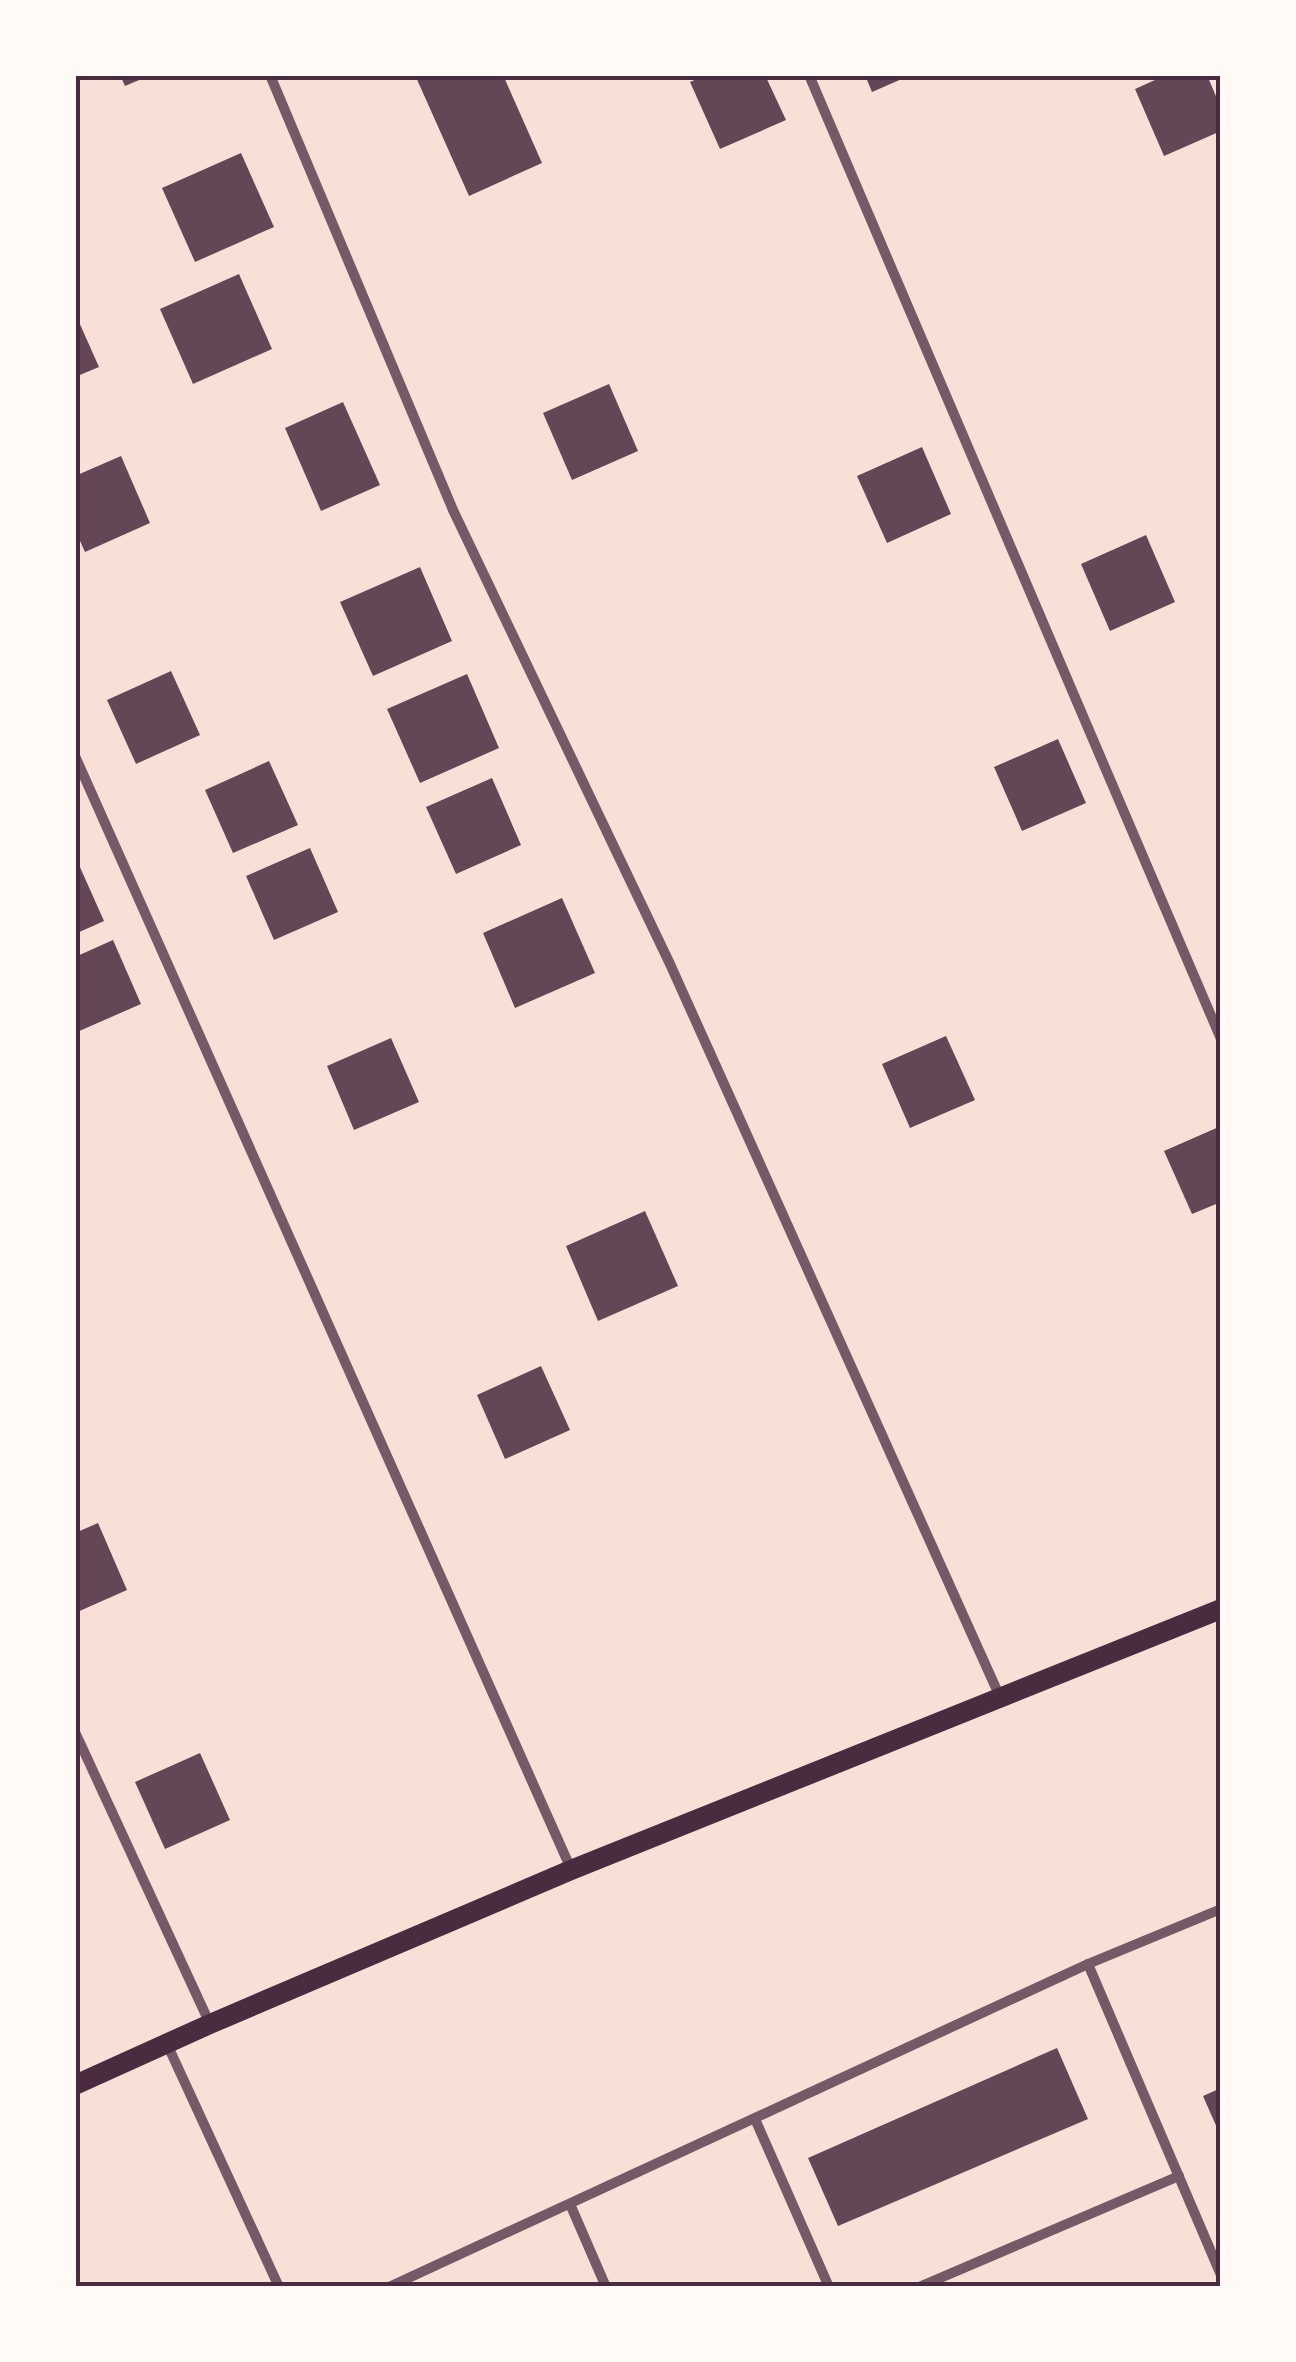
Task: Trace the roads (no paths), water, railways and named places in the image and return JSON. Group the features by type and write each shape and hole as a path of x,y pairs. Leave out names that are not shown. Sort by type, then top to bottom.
{"main road":[{"path":"75,2085 571,1870 1221,1609"}],"street":[{"path":"270,75 453,510 670,964 1001,1699"},
{"path":"808,75 1221,1039"},
{"path":"75,756 571,1870"},
{"path":"75,1732 210,2024"},
{"path":"389,2287 1088,1964 1221,1910"},
{"path":"1088,1964 1221,2274"},
{"path":"167,2044 279,2287"},
{"path":"754,2119 828,2287"},
{"path":"920,2287 1179,2176"},
{"path":"570,2204 606,2287"}]}
